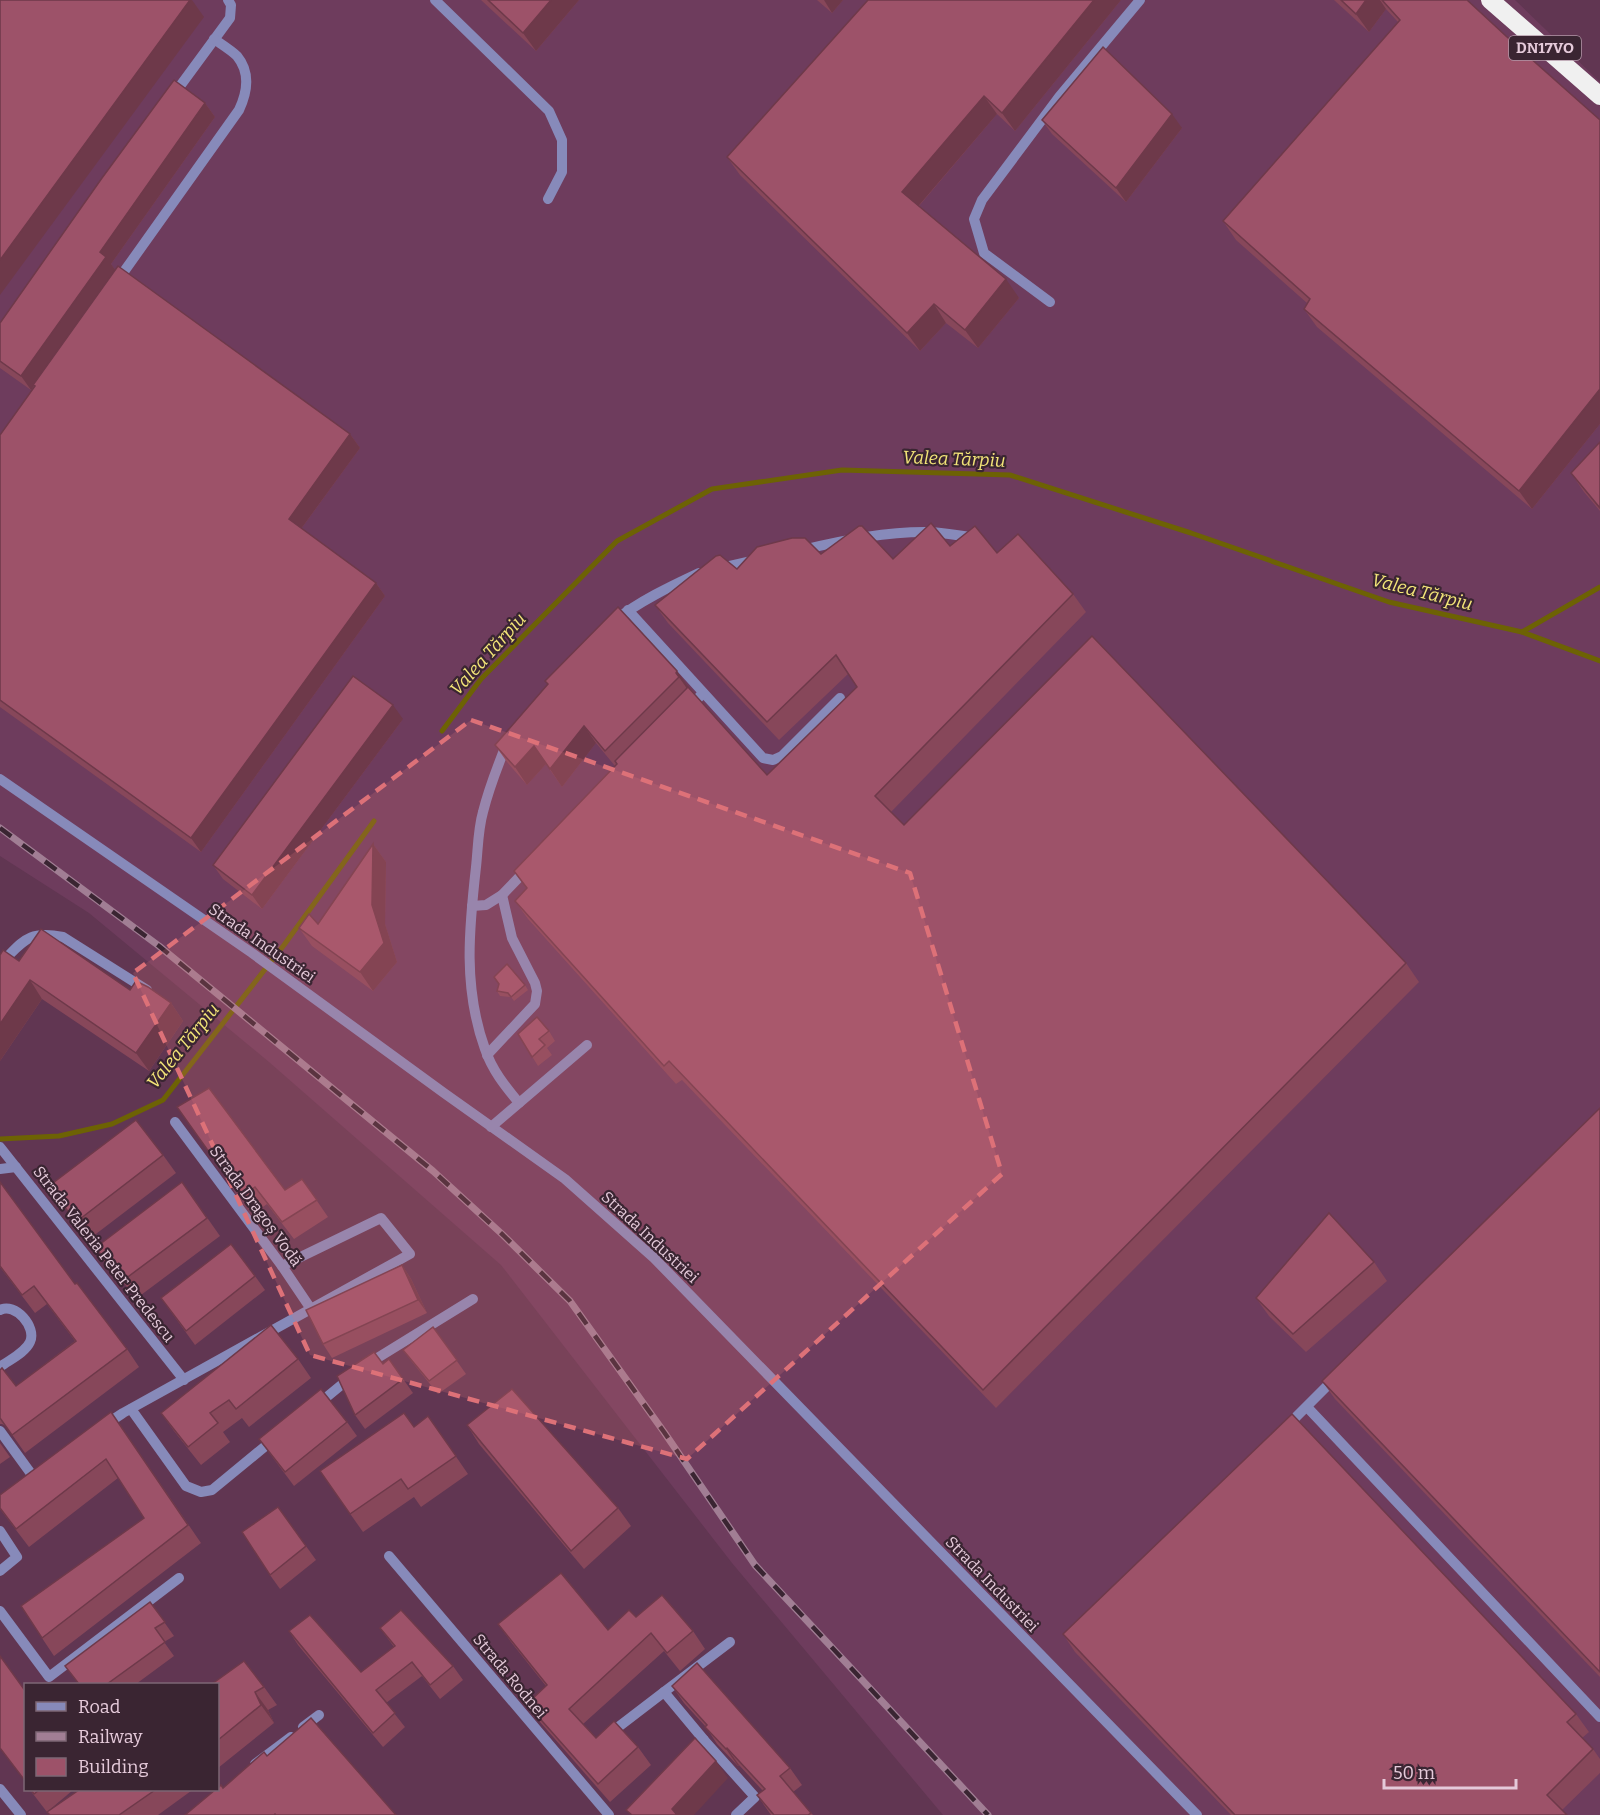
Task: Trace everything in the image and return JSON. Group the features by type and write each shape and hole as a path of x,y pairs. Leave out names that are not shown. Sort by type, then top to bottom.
{"highway":[{"name":"DN17VO","path":"1490,0 1600,96"}],"street":[{"path":"166,105 230,18 231,5 228,0"},
{"path":"435,0 549,111 562,140 562,172 548,199"},
{"path":"1050,302 984,253 974,219 982,200 1059,98 1140,0"},
{"path":"111,290 239,110 245,97 247,82 243,66 237,56 214,39"},
{"path":"790,553 833,542 893,534 932,532 978,538"},
{"path":"603,630 628,610 699,573 769,557"},
{"path":"628,610 763,758 773,760 782,756 840,698"},
{"path":"678,718 703,693"},
{"path":"512,733 494,773 482,815 469,931 468,972 487,1055 494,1071 519,1103"},
{"name":"Strada Industriei","path":"0,779 293,982 565,1179 654,1258 1197,1815"},
{"path":"472,906 486,905 502,895 536,861"},
{"path":"487,1055 535,1004 537,991 512,938 502,895"},
{"path":"0,964 30,936 50,934 63,937 160,998"},
{"path":"491,1127 587,1045"},
{"name":"Strada Dragoș Vodă","path":"175,1122 282,1266 311,1309"},
{"name":"Strada Valeria Peter Predescu","path":"2,1149 184,1380"},
{"path":"0,1169 16,1167"},
{"path":"96,1431 131,1409 410,1254 381,1218 282,1266"},
{"path":"309,1411 364,1366 473,1299"},
{"path":"0,1310 14,1309 32,1333 31,1341 24,1350 0,1367"},
{"path":"1274,1439 1340,1373"},
{"path":"1307,1407 1600,1717"},
{"path":"131,1409 186,1486 201,1492 212,1490 219,1485 282,1433"},
{"path":"0,1431 32,1474"},
{"path":"0,1532 18,1557 0,1571"},
{"name":"Strada Rodnei","path":"389,1556 602,1813"},
{"path":"0,1611 49,1677 179,1578"},
{"path":"617,1728 730,1642"},
{"path":"664,1692 755,1797 736,1815"},
{"path":"244,1772 319,1715"},
{"path":"687,1757 704,1740"},
{"path":"2,1795 21,1815"}],"highlighted area":[{"path":"471,720 910,873 1002,1174 687,1459 310,1355 133,973"}],"shaded area":[{"path":"0,0 1515,0 1600,82 1600,1815 943,1815 732,1563 501,1265 269,1062 89,913 0,856"}],"building":[{"path":"0,0 190,0 0,260"},
{"path":"488,0 551,0 523,33"},
{"path":"868,0 1094,0 1002,113 984,96 902,192 1006,279 965,330 934,304 907,333 727,157"},
{"path":"1341,0 1366,0 1356,14"},
{"path":"1382,0 1467,0 1600,120 1600,389 1519,491 1304,309 1310,299 1223,221 1400,20"},
{"path":"1103,47 1172,114 1116,188 1042,120"},
{"path":"174,80 205,103 100,252 106,257 21,376 0,361 0,323"},
{"path":"118,266 350,434 289,519 376,583 191,838 0,700 0,435"},
{"path":"1600,442 1600,508 1571,473"},
{"path":"931,523 950,546 975,526 997,553 1018,534 1073,594 875,796 904,825 1092,636 1406,963 983,1390 669,1061 664,1066 515,901 527,888 514,871 617,764 615,761 688,687 767,775 857,687 836,655 767,722 655,605 716,556 720,555 737,569 757,547 792,538 805,538 821,554 862,526 893,559"},
{"path":"618,607 677,671 679,677 605,751 584,726 550,769 534,746 515,767 495,745 548,684 545,681"},
{"path":"353,676 393,705 252,895 213,865"},
{"path":"373,844 372,905 384,943 360,972 299,928 309,914 318,924"},
{"path":"41,929 130,990 136,981 171,1003 136,1053 30,980 0,1024 0,955 3,950 19,961"},
{"path":"507,964 525,985 511,997 508,993 497,991 499,984 494,977"},
{"path":"537,1017 549,1031 539,1039 545,1045 532,1057 518,1034"},
{"path":"209,1088 285,1190 302,1179 317,1200 282,1222 255,1187 241,1197 177,1107"},
{"path":"1600,1108 1600,1672 1322,1381"},
{"path":"136,1120 163,1155 76,1222 49,1186"},
{"path":"0,1182 75,1284 77,1283 127,1349 12,1435 0,1418 0,1370 2,1368 16,1386 76,1341 34,1286 22,1295 0,1266"},
{"path":"182,1182 207,1218 125,1279 95,1248"},
{"path":"1329,1213 1374,1262 1293,1334 1256,1298"},
{"path":"231,1244 255,1276 186,1331 161,1298"},
{"path":"402,1265 418,1300 323,1344 306,1310"},
{"path":"271,1325 298,1359 236,1409 229,1400 210,1413 218,1423 188,1447 161,1413"},
{"path":"433,1327 457,1360 429,1381 403,1350"},
{"path":"374,1352 383,1364 389,1359 403,1379 355,1415 337,1376"},
{"path":"321,1389 347,1422 285,1472 259,1439"},
{"path":"512,1389 618,1508 571,1551 467,1425"},
{"path":"111,1412 188,1525 42,1638 21,1606 144,1518 106,1459 16,1529 0,1508 0,1495"},
{"path":"404,1413 414,1427 428,1416 456,1456 408,1489 401,1479 350,1514 320,1471"},
{"path":"1292,1414 1576,1714 1567,1722 1593,1749 1547,1795 1567,1815 1235,1815 1063,1634"},
{"path":"278,1507 306,1546 270,1575 242,1532"},
{"path":"561,1573 608,1630 629,1610 636,1617 662,1595 693,1631 667,1653 651,1633 569,1709 596,1738 614,1721 638,1747 598,1784 527,1704 547,1685 498,1624"},
{"path":"150,1602 165,1622 155,1628 165,1642 108,1683 78,1683 65,1666"},
{"path":"401,1610 453,1666 430,1685 412,1662 376,1690 395,1713 373,1733 289,1631 310,1615 361,1672 395,1646 380,1628"},
{"path":"0,1656 24,1689 24,1779 0,1748"},
{"path":"244,1661 264,1687 255,1692 261,1705 219,1739 219,1683 213,1683"},
{"path":"697,1663 790,1768 780,1776 811,1813 808,1815 774,1815 757,1795 765,1789 705,1727 707,1725 672,1686"},
{"path":"311,1718 396,1815 185,1815 214,1791 219,1791 221,1785 223,1788 264,1752 267,1756"},
{"path":"695,1738 716,1761 672,1809 677,1815 632,1815 626,1810"},
{"path":"78,1791 154,1791 119,1815 50,1815 47,1812"}],"waterway":[{"name":"Valea Tărpiu","path":"442,731 481,679 617,541 712,489 842,470 1010,475 1191,533 1389,602 1522,632 1600,587"},
{"path":"1522,632 1600,661"},
{"name":"Valea Tărpiu","path":"0,1139 59,1136 112,1124 163,1100 284,945 374,821"}],"railway":[{"path":"0,828 159,946 433,1171 570,1301 664,1432 755,1565 988,1815"}]}
